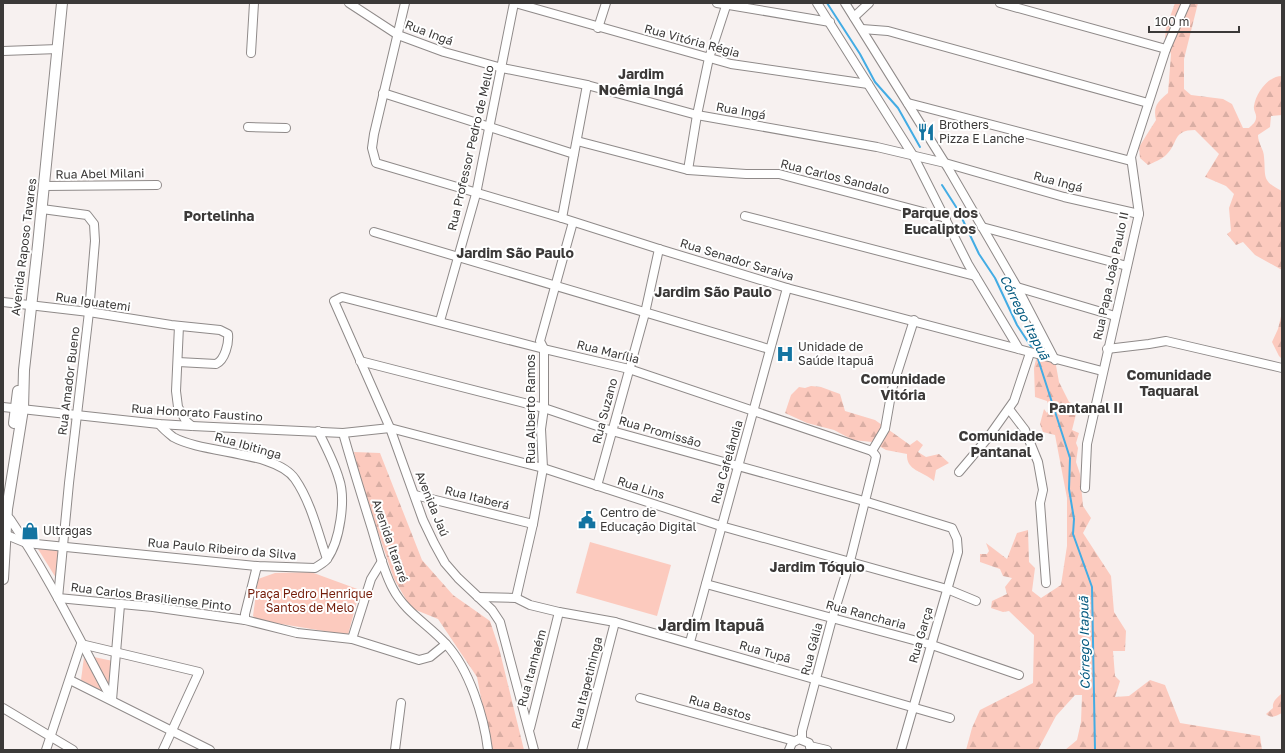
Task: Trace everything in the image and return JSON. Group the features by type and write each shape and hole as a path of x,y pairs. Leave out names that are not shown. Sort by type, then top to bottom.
{"main road":[{"name":"Avenida Raposo Tavares","path":"11,494 17,436 14,427 19,409 19,381 24,370 42,209 62,3"},
{"path":"6,534 10,519 11,494"},
{"path":"3,578 11,494"}],"street":[{"path":"251,53 254,3"},
{"name":"Rua Ingá","path":"349,3 398,35 444,52 502,68 587,85 697,115 877,147 914,157 945,163 1064,197 1139,214"},
{"path":"405,3 383,93 574,154"},
{"name":"Rua Vitória Régia","path":"514,3 598,28 731,64 868,84"},
{"name":"Rua Professor Pedro de Mello","path":"440,321 476,194 514,3"},
{"path":"598,28 606,3"},
{"path":"717,3 726,6 830,22"},
{"path":"817,3 914,157 975,276 1019,349"},
{"path":"845,3 945,163 1017,287 1055,360"},
{"path":"854,17 869,3"},
{"path":"1000,3 1166,49"},
{"name":"Rua Papa João Paulo II","path":"1085,488 1087,444 1102,371 1139,214 1131,160 1166,49 1186,3"},
{"path":"688,170 697,115 709,58 726,6"},
{"path":"862,29 888,31 1148,103"},
{"path":"3,51 58,49"},
{"path":"562,218 587,85"},
{"name":"Rua Senador Saraiva","path":"383,93 372,148 376,163 476,194 562,218 659,250 787,288 914,320 1055,360 1102,371"},
{"path":"908,102 1131,160"},
{"path":"248,127 286,128"},
{"name":"Rua Carlos Sandalo","path":"577,141 688,170 746,174 779,174 946,218"},
{"name":"Rua Abel Milani","path":"44,186 157,186"},
{"name":"Rua Amador Bueno","path":"42,209 87,215 94,224 95,241 89,312 58,598"},
{"path":"745,216 975,276"},
{"name":"Rua Alberto Ramos","path":"516,598 533,524 542,468 541,429 544,408 544,349 540,341 540,337 572,222"},
{"path":"982,227 1127,266"},
{"path":"374,232 769,349"},
{"name":"Rua Suzano","path":"598,486 645,313 659,250"},
{"path":"1017,287 1115,316"},
{"name":"Rua Cafelândia","path":"690,642 737,466 754,410 769,349 787,288"},
{"name":"Rua Marília","path":"334,301 342,297 544,349 629,369 872,451"},
{"name":"Avenida Jaú","path":"334,301 390,428 423,520 445,563 464,585 498,616 534,750"},
{"name":"Rua Iguatemi","path":"3,302 89,312 226,332 228,338 223,359 216,364 178,362"},
{"path":"872,451 885,429 892,389 914,320"},
{"path":"179,326 176,391 178,407 186,421 192,426"},
{"path":"1107,349 1166,341 1282,368"},
{"path":"959,472 1009,409 1021,383 1030,353"},
{"name":"Rua Promissão","path":"360,361 544,408 612,431 864,501 952,528"},
{"name":"Rua Honorato Faustino","path":"3,407 159,424 192,426 342,433 390,428"},
{"path":"1009,409 1026,430 1038,462 1043,490 1040,503 1046,583"},
{"name":"Rua Ibitinga","path":"159,424 174,437 272,464 290,472 307,503 327,558"},
{"name":"Rua Lins","path":"390,428 542,468 721,526 947,589 976,601"},
{"path":"318,432 331,457 340,480 342,495 336,539 327,558"},
{"name":"Avenida Itararé","path":"342,433 382,561 398,598 446,644 468,680 484,726 488,750"},
{"name":"Rua Gália","path":"798,740 802,731 832,619 850,561 876,456 872,451"},
{"name":"Rua Itaberá","path":"415,495 533,524"},
{"path":"10,519 26,543 58,598 112,700"},
{"name":"Rua Garça","path":"901,750 959,546 952,528"},
{"name":"Rua Paulo Ribeiro da Silva","path":"6,534 26,543 257,566 308,569 315,568 327,558"},
{"path":"352,639 356,621 371,579 382,561"},
{"path":"246,620 245,614 257,566"},
{"name":"Rua Rancharia","path":"706,584 932,645 1019,675"},
{"name":"Rua Tupã","path":"478,597 516,598 530,605 615,622 690,642 950,718"},
{"name":"Rua Carlos Brasiliense Pinto","path":"58,598 187,611 246,620 297,633 352,639 419,660 430,657 446,644"},
{"path":"112,700 120,605"},
{"name":"Rua Itanhaém","path":"529,730 560,612"},
{"name":"Rua Itapetininga","path":"582,750 615,622"},
{"path":"81,644 199,672 163,750"},
{"path":"46,750 49,737 70,680 81,644"},
{"path":"70,680 210,750"},
{"name":"Rua Bastos","path":"640,698 798,740"},
{"path":"395,750 401,703"},
{"path":"3,708 49,737 73,750"},
{"path":"789,750 798,740 811,748 828,750"}],"green space":[{"path":"1175,3 1198,3 1184,59 1184,89 1191,95 1223,99 1232,104 1243,128 1249,128 1256,119 1254,106 1260,91 1272,79 1282,76 1282,115 1271,116 1270,127 1258,135 1264,154 1266,177 1271,184 1282,191 1282,270 1255,255 1243,242 1236,245 1227,234 1231,231 1229,208 1234,194 1226,186 1205,177 1219,154 1195,130 1183,132 1179,135 1170,150 1164,157 1157,161 1148,165 1140,158 1139,147 1156,120 1155,112 1157,105 1168,93 1171,54 1165,38 1166,28"},
{"path":"1282,312 1282,359 1272,342 1278,329"},
{"path":"1037,355 1055,360 1059,382 1069,402 1078,406 1072,430 1079,433 1076,443 1078,448 1076,462 1080,474 1083,506 1091,518 1083,533 1111,576 1114,612 1126,631 1125,651 1113,651 1115,676 1120,681 1115,697 1129,696 1150,680 1165,685 1180,723 1260,736 1262,750 1065,750 1077,740 1081,722 1082,695 1075,695 1056,716 1038,750 966,750 972,728 980,710 1033,683 1034,635 1009,611 1003,612 991,608 992,601 1007,594 1005,587 1012,578 1003,576 1000,569 980,562 980,554 987,554 989,551 986,543 1007,559 1017,533 1028,530 1029,562 1035,568 1032,591 1041,598 1061,585 1067,546 1067,498 1055,435 1043,432 1040,424 1044,409 1047,413 1050,409 1047,401 1035,397 1034,368"},
{"path":"811,386 821,387 840,394 845,411 875,420 910,445 917,440 923,445 918,452 926,457 939,454 949,463 936,470 934,481 909,464 907,454 886,450 872,442 853,440 834,430 807,423 785,413 791,395 799,387 805,388"},
{"path":"354,452 380,453 422,560 453,595 490,621 499,648 524,750 491,750 477,677 438,619 411,608 394,579 358,473"},
{"path":"590,542 671,565 657,616 576,593"},
{"path":"38,549 59,550 56,578"},
{"name":"Praça Pedro Henrique Santos de Melo","path":"311,572 360,590 348,635 257,620 253,616 258,579 275,573"},
{"path":"89,656 113,661 109,690"},
{"path":"84,657 102,691 81,680"},
{"path":"1282,693 1282,713 1274,716 1268,716 1266,714 1273,708 1274,701"}],"waterway":[{"path":"827,3 860,54 875,82 898,108 920,147"},
{"name":"Córrego Itapuã","path":"942,185 958,210 979,254 995,278 1017,325 1034,351"},
{"name":"Córrego Itapuã","path":"1037,356 1070,458 1069,489 1074,519 1073,534 1092,587 1095,750"}],"place":[{"name":"Brothers Pizza E Lanche","path":"926,132"},
{"name":"Unidade de Saúde Itapuã","path":"785,354"},
{"name":"Centro de Educação Digital","path":"587,520"},
{"name":"Ultragas","path":"30,531"}],"district":[{"name":"Jardim Noêmia Ingá","path":"641,82"},
{"name":"Portelinha","path":"219,216"},
{"name":"Parque dos Eucaliptos","path":"940,222"},
{"name":"Jardim São Paulo","path":"515,253"},
{"name":"Jardim São Paulo","path":"713,292"},
{"name":"Comunidade Taquaral","path":"1169,384"},
{"name":"Comunidade Vitória","path":"903,388"},
{"name":"Pantanal II","path":"1086,408"},
{"name":"Comunidade Pantanal","path":"1001,444"},
{"name":"Jardim Tóquio","path":"817,567"},
{"name":"Jardim Itapuã","path":"711,625"}]}
